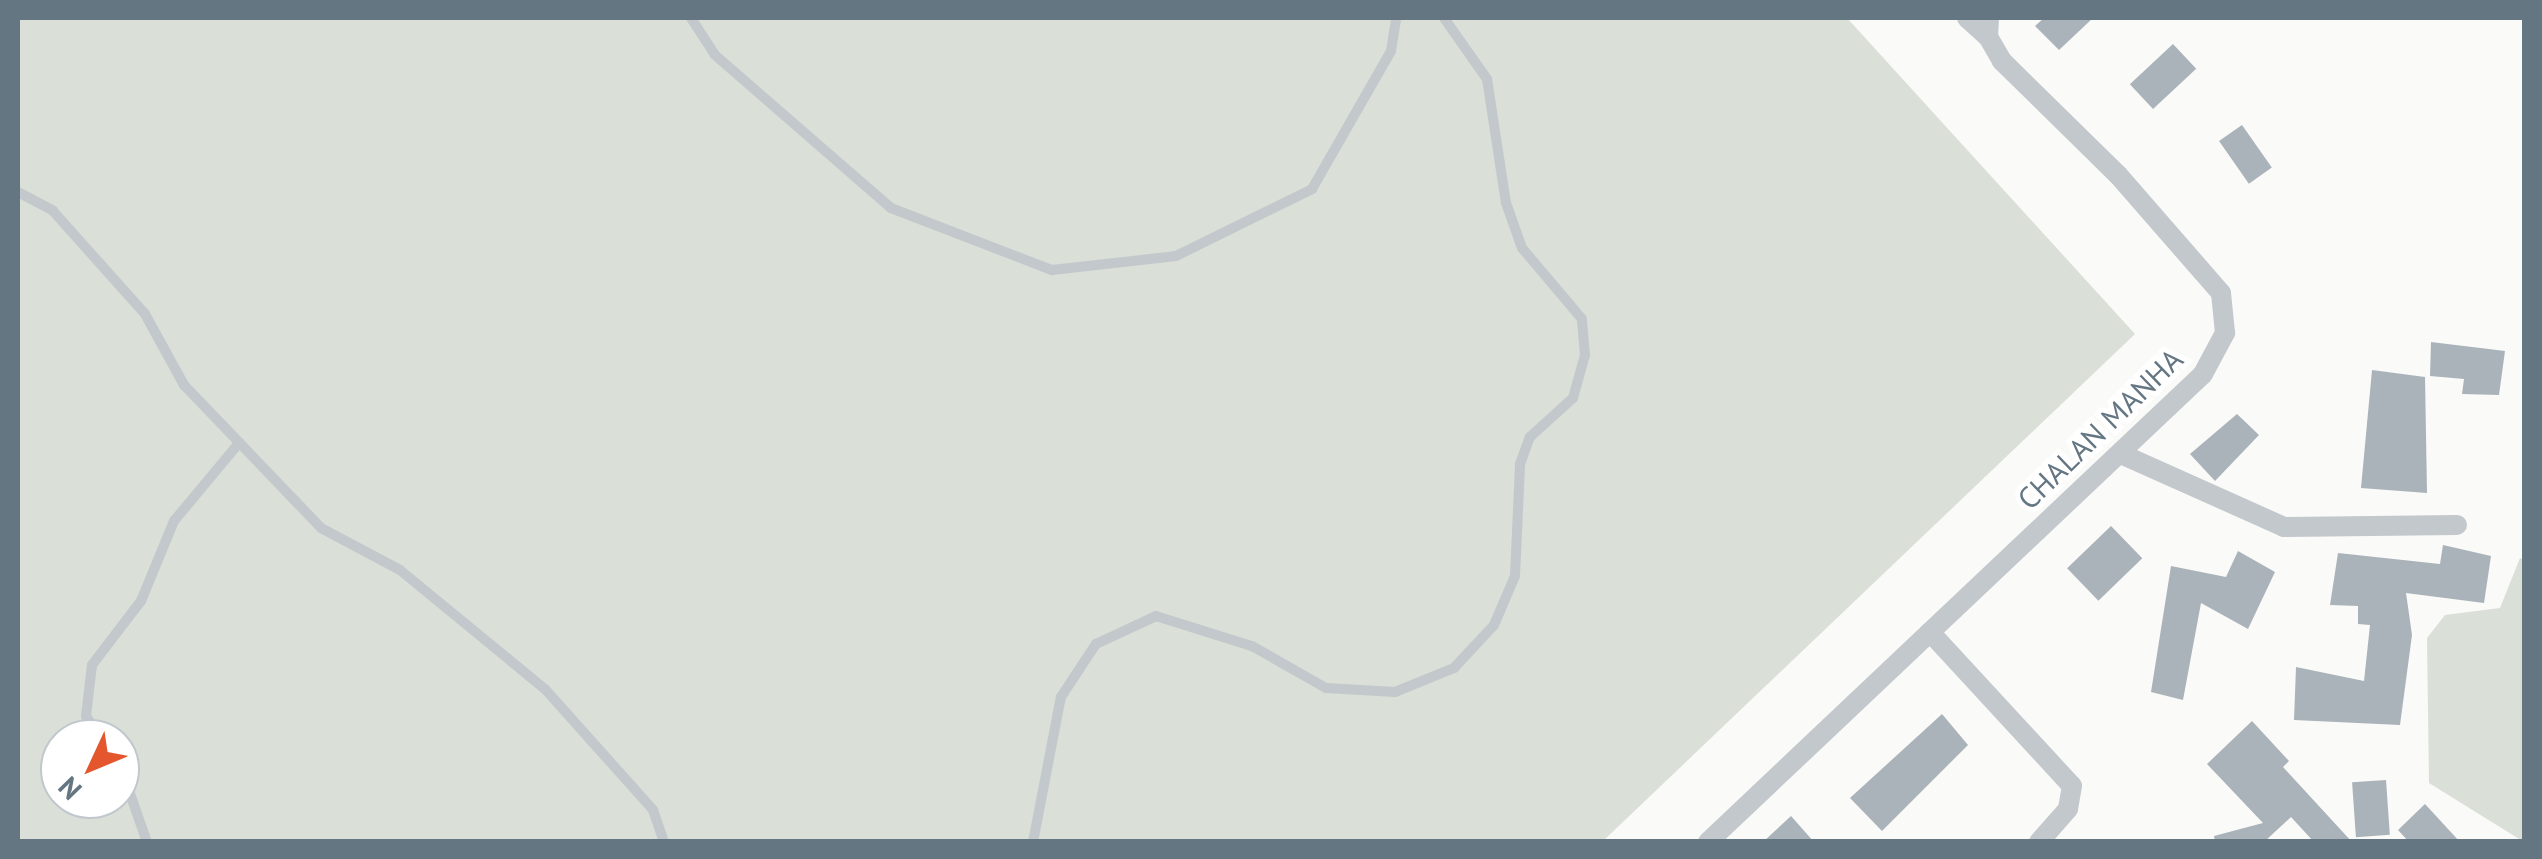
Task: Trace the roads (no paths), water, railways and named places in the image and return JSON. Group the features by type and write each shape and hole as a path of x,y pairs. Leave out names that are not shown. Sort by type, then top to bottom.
{"street":[{"path":"1968,18 1988,27"},
{"name":"CHALAN MANHA","path":"1708,842 2121,454 2215,358 2226,333 2227,302 2195,257 2002,61 1988,27"},
{"path":"2121,454 2290,529 2457,525"},
{"path":"1930,632 2072,786 2068,810 2039,842"}],"lane":[{"path":"691,18 715,55 891,208 1052,270 1176,256 1312,190 1392,52 1396,18"},
{"path":"1033,842 1061,697 1096,644 1156,616 1252,646 1326,688 1395,692 1454,668 1494,625 1516,576 1520,464 1530,436 1573,398 1585,355 1582,319 1522,248 1506,203 1487,80 1444,18"},
{"path":"18,192 53,212 106,270 144,314 184,385 320,528 400,570 545,689 653,810 664,842"},
{"path":"88,719 92,665 140,600 174,521 240,443"}]}
